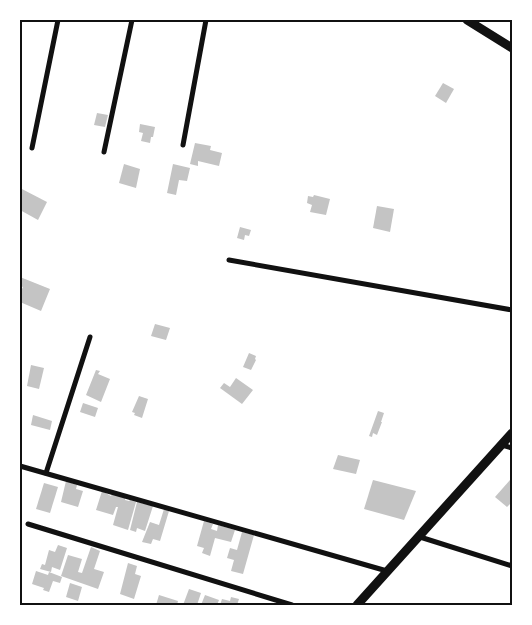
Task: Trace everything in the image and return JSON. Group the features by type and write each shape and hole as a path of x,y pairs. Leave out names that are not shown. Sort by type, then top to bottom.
{"street":[{"path":"32,148 58,20"},
{"path":"104,152 132,20"},
{"path":"183,145 206,20"},
{"path":"467,20 512,48"},
{"path":"229,260 512,310"},
{"path":"46,474 90,337"},
{"path":"357,605 512,433"},
{"path":"502,445 512,448"},
{"path":"20,466 388,572"},
{"path":"28,524 292,605"},
{"path":"420,537 512,566"}],"building":[{"path":"443,83 454,89 446,103 435,96"},
{"path":"97,113 108,115 105,127 94,125"},
{"path":"140,124 155,127 150,143 141,141 143,133 139,132"},
{"path":"195,143 211,146 210,150 222,153 219,166 198,161 198,166 190,164"},
{"path":"124,164 140,169 136,188 119,183"},
{"path":"173,164 190,168 187,181 179,180 176,195 167,193"},
{"path":"20,188 47,202 38,220 20,210"},
{"path":"314,195 330,199 326,215 310,212 312,205 307,203 308,196 313,197"},
{"path":"377,206 394,209 390,232 373,228"},
{"path":"240,227 251,230 249,236 245,235 244,240 237,238"},
{"path":"20,277 50,289 41,311 20,302 20,289 23,287 20,286"},
{"path":"155,324 170,328 166,340 151,336"},
{"path":"249,353 256,356 251,370 243,367"},
{"path":"31,365 44,368 39,389 27,386"},
{"path":"96,370 100,371 98,374 110,379 101,402 86,395"},
{"path":"236,378 253,390 242,404 220,388 224,383 230,387"},
{"path":"139,396 148,399 142,418 134,415 135,413 132,412"},
{"path":"83,403 98,408 95,417 80,412"},
{"path":"378,411 384,413 382,422 377,435 373,433 372,437 369,436"},
{"path":"33,415 52,421 50,430 31,425"},
{"path":"338,455 360,460 356,474 333,469"},
{"path":"373,480 416,491 404,520 364,509"},
{"path":"510,480 512,482 512,502 507,507 495,497"},
{"path":"66,481 77,485 76,489 83,491 78,507 61,502"},
{"path":"44,483 58,487 50,513 36,509"},
{"path":"102,491 111,496 112,494 125,498 125,500 136,502 128,530 113,525 118,507 116,507 113,515 96,510"},
{"path":"137,502 153,506 145,531 137,528 136,532 130,530"},
{"path":"164,509 169,511 160,541 153,539 151,544 142,542 150,522 159,525"},
{"path":"204,521 213,524 211,529 217,531 218,525 235,530 231,542 215,538 210,556 202,553 204,548 197,546"},
{"path":"242,532 254,535 243,574 231,571 234,560 227,558 230,548 237,550"},
{"path":"58,545 67,548 60,570 52,567 51,572 40,569 42,564 45,565 49,550 55,552"},
{"path":"91,547 100,551 94,569 104,572 98,589 61,576 68,555 82,559 78,572 82,573"},
{"path":"128,563 137,566 135,574 141,576 134,599 120,594"},
{"path":"36,571 48,575 49,572 62,577 60,583 53,581 49,592 43,590 44,588 32,584"},
{"path":"70,583 82,587 78,601 66,597"},
{"path":"189,589 201,593 197,605 183,605"},
{"path":"159,595 178,601 177,605 156,605"},
{"path":"205,595 219,600 217,605 201,605"},
{"path":"231,597 239,599 237,605 220,605 222,599 230,601"}]}
